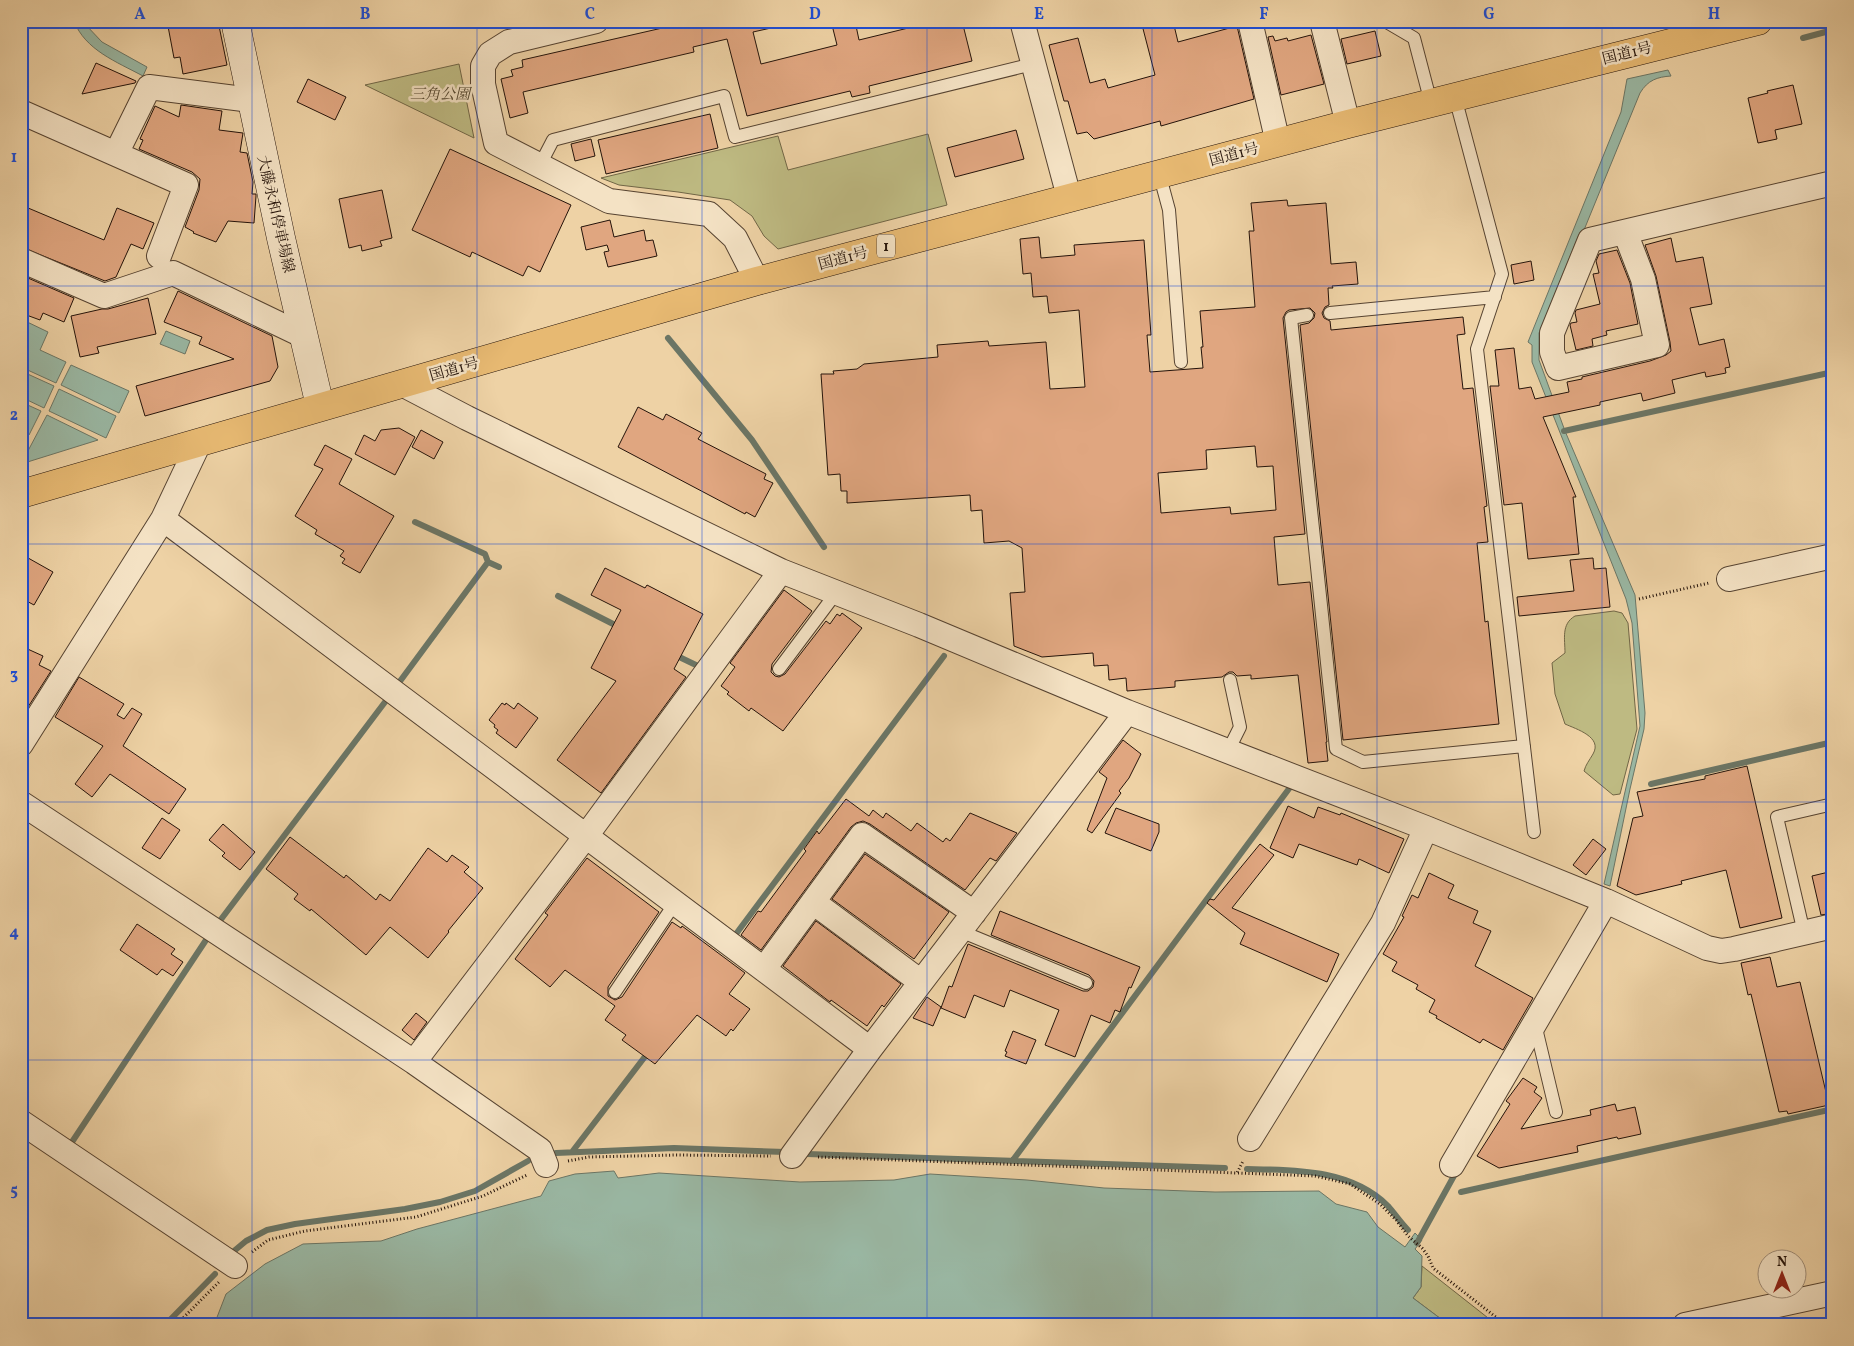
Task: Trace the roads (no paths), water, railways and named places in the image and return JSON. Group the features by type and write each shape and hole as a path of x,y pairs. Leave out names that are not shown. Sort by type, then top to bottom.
{"highway":[{"name":"国道1号","path":"21,494 757,281 1159,173 1443,100 1706,27 1758,21"}],"main road":[{"name":"大藤永和停車場線","path":"234,21 320,406"}],"street":[{"path":"596,21 509,42 490,54 484,66 484,84 496,143 610,201 709,214 735,238 757,281"},
{"path":"1022,21 1069,197"},
{"path":"1250,21 1278,142"},
{"path":"1322,21 1348,124"},
{"path":"116,154 149,87 251,100"},
{"path":"21,112 186,185 159,256"},
{"path":"1625,232 1643,279 1656,345 1558,368 1552,352 1552,333 1590,240 1833,183"},
{"path":"21,260 104,296 173,273 304,336"},
{"path":"402,384 467,418 782,571 1127,712 1426,828 1606,901 1707,948 1721,951 1833,926"},
{"path":"21,744 163,519 199,443"},
{"path":"163,519 870,1049"},
{"path":"1728,579 1833,556"},
{"path":"414,1062 586,836 782,571"},
{"path":"792,1156 870,1049 1127,712"},
{"path":"21,803 414,1062 540,1150 546,1165"},
{"path":"1250,1138 1383,923 1426,828"},
{"path":"764,969 862,836 967,922"},
{"path":"1452,1165 1606,901"},
{"path":"813,902 921,982"},
{"path":"21,1122 235,1266"},
{"path":"1686,1325 1833,1293"}],"lane":[{"path":"1386,21 1414,38 1443,100 1502,274 1477,349 1534,832"},
{"path":"540,165 553,140 724,96 735,137 1033,64"},
{"path":"1159,173 1169,210 1181,362"},
{"path":"1330,313 1495,297"},
{"path":"1307,316 1290,318 1336,749 1363,762 1524,746"},
{"path":"779,669 836,593"},
{"path":"1228,751 1240,727 1230,680"},
{"path":"1804,932 1778,817 1833,804"},
{"path":"615,992 675,903"},
{"path":"967,922 1086,983"},
{"path":"1535,1023 1556,1112"}],"waterway":[{"path":"1803,38 1833,30"},
{"path":"668,338 752,440 824,547"},
{"path":"1564,431 1833,372"},
{"path":"415,522 485,554 488,562"},
{"path":"395,688 488,562 499,567"},
{"path":"558,596 619,627"},
{"path":"673,654 698,666"},
{"path":"733,938 944,656"},
{"path":"219,922 385,702"},
{"path":"1651,784 1833,742"},
{"path":"1013,1160 1291,786"},
{"path":"68,1148 208,937"},
{"path":"572,1152 650,1050"},
{"path":"1461,1192 1833,1109"},
{"path":"556,1153 674,1148 785,1152"},
{"path":"807,1154 1225,1168"},
{"path":"228,1256 246,1241 267,1230 440,1202 475,1191 528,1161"},
{"path":"1247,1169 1303,1171 1340,1178 1373,1194 1388,1206 1408,1230"},
{"path":"1417,1243 1455,1174"},
{"path":"165,1325 215,1274"}],"park label":[{"name":"三角公園","path":"440,94"}]}
